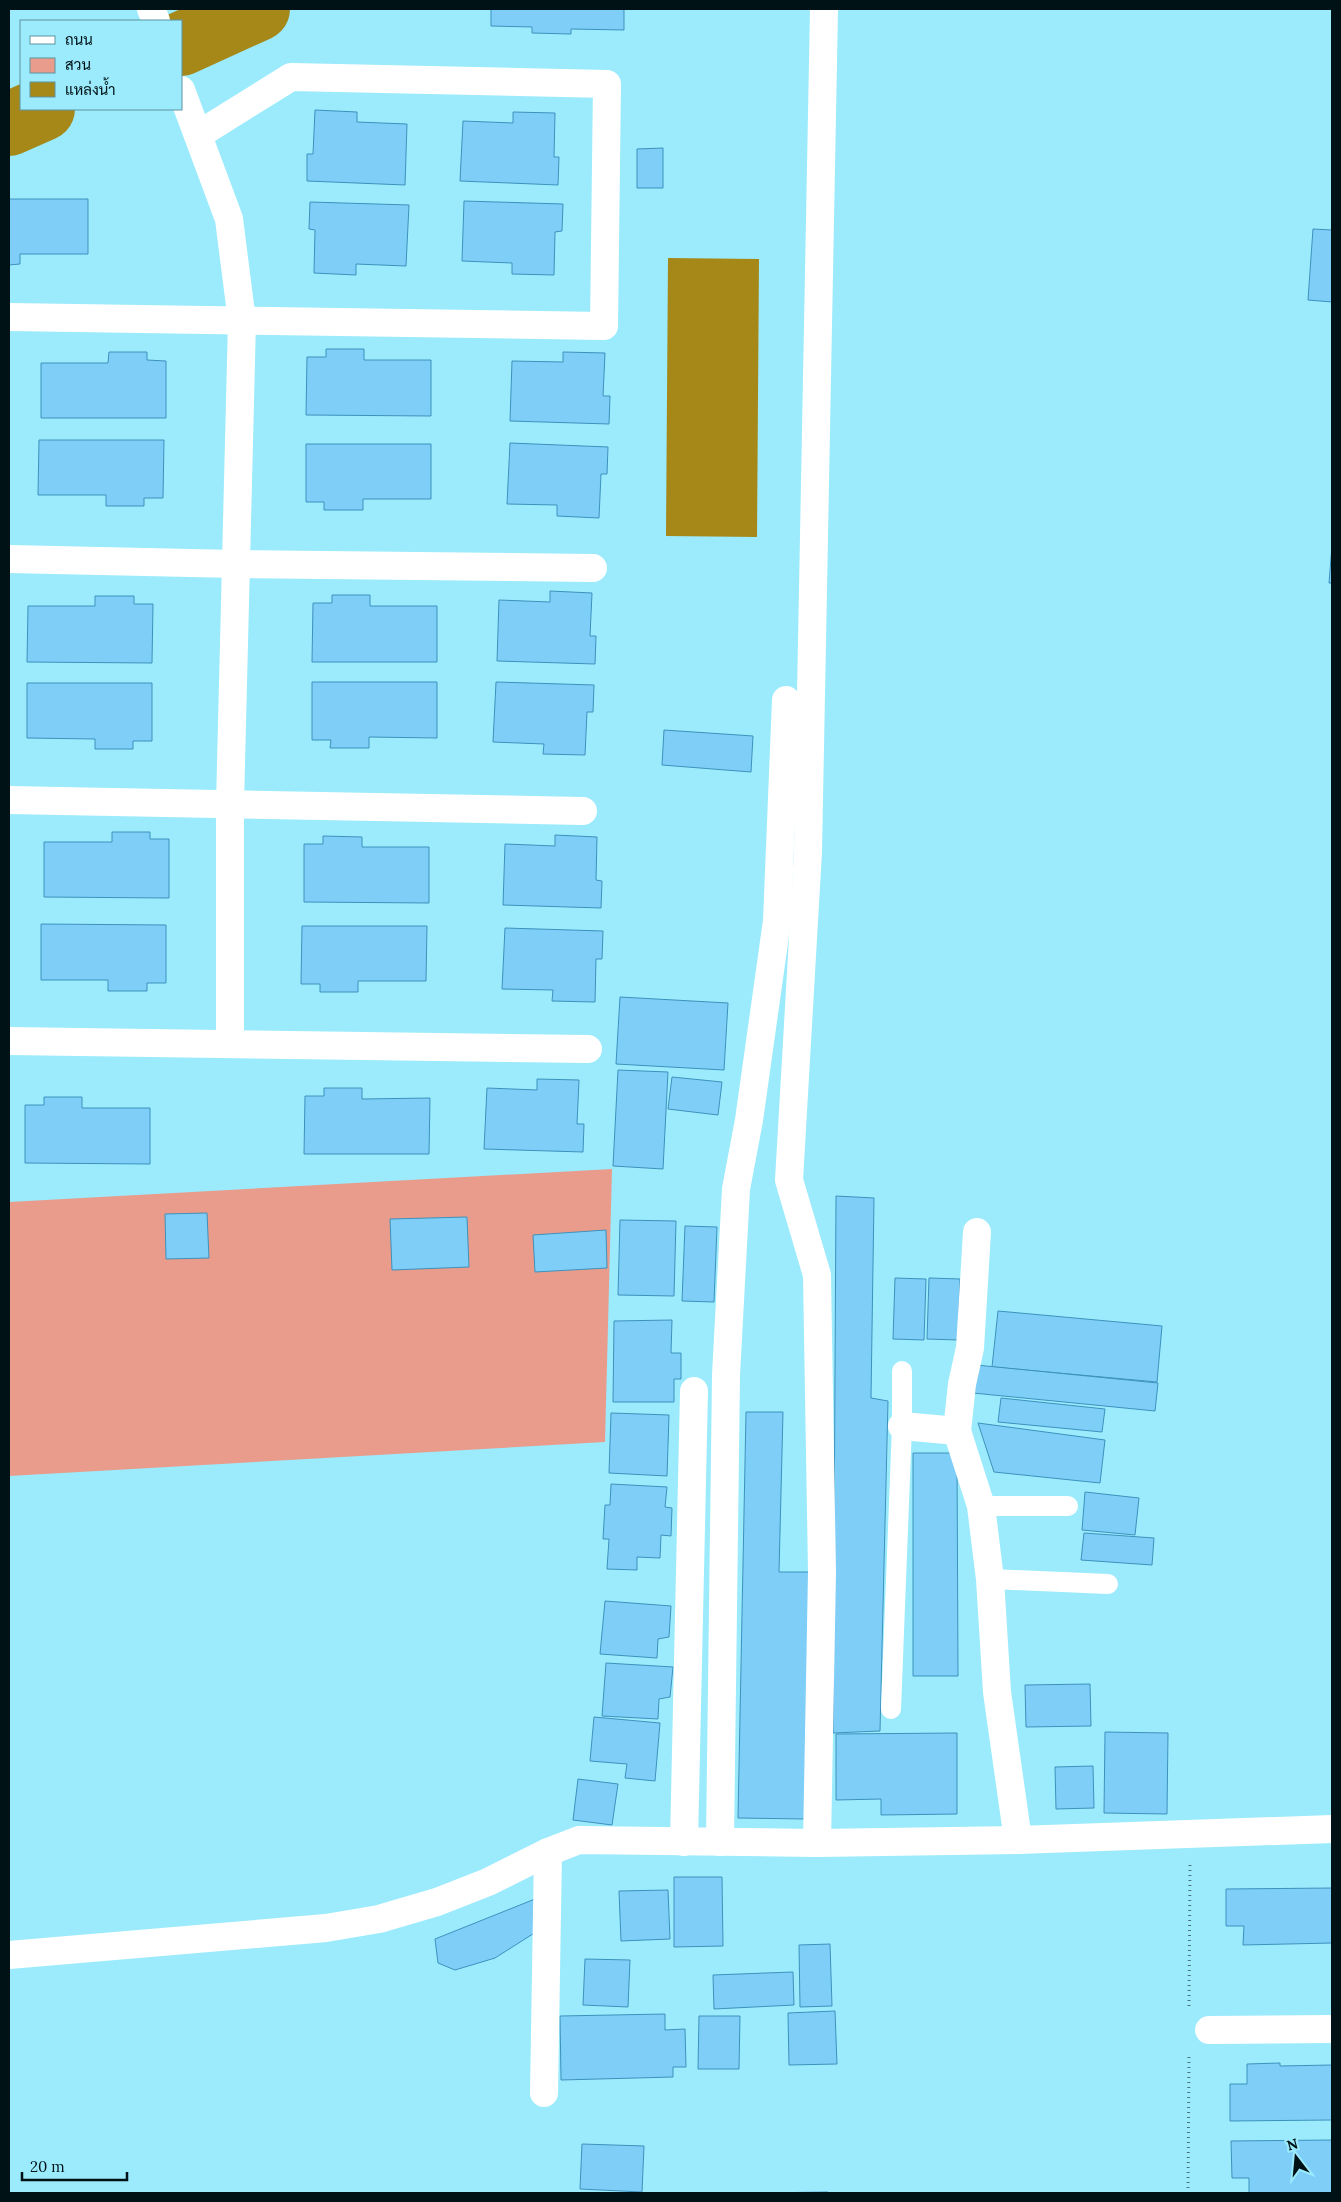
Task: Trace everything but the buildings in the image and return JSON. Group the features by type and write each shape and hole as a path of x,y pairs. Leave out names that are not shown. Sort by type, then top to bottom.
{"street":[{"path":"817,1843 822,1572 817,1274 789,1180 808,852 824,9"},
{"path":"9,316 604,326 607,84 291,77 198,135"},
{"path":"182,93 229,218 242,321 230,804 230,1044"},
{"path":"9,559 236,564 593,568"},
{"path":"720,1842 726,1375 736,1189 749,1120 777,921 786,700"},
{"path":"9,800 583,811"},
{"path":"9,1041 588,1049"},
{"path":"977,1232 970,1348 962,1384 957,1431 981,1506 990,1579 997,1692 1018,1840"},
{"path":"684,1842 694,1391"},
{"path":"902,1426 957,1431"},
{"path":"9,1955 326,1928 379,1919 437,1902 488,1882 548,1852 579,1840 817,1843 1018,1840 1332,1829"},
{"path":"544,2093 548,1852"},
{"path":"1209,2030 1332,2029"}],"lane":[{"path":"892,1709 902,1426 902,1370"},
{"path":"981,1506 1068,1506"},
{"path":"990,1579 1108,1584"}],"green space":[{"path":"612,1169 605,1442 9,1476 9,1202"}],"water":[{"path":"668,258 759,259 757,537 666,536"}],"waterway":[{"path":"182,44 258,9"},
{"path":"9,124 41,110"}]}
